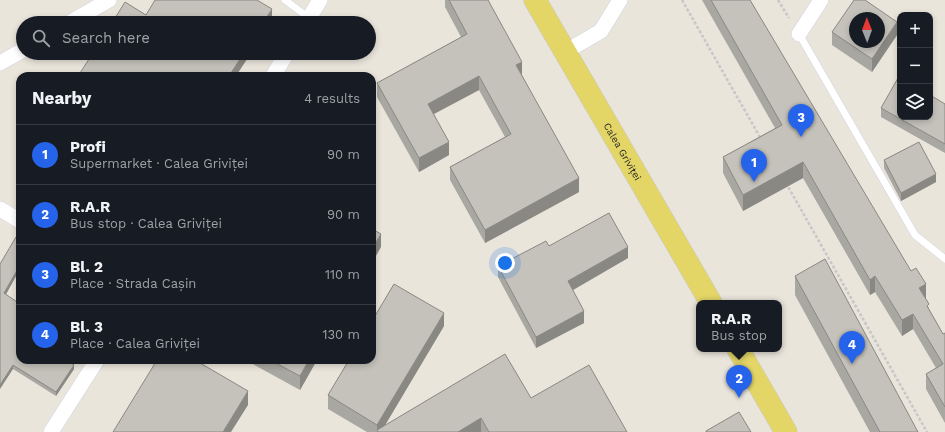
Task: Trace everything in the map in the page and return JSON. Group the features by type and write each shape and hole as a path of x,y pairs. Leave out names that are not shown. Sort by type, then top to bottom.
{"main road":[{"name":"Calea Griviței","path":"535,0 709,300"},
{"path":"740,352 786,432"}],"street":[{"path":"81,16 109,0"},
{"path":"310,16 320,0"},
{"path":"565,52 600,31 620,0"},
{"path":"799,34 821,0"},
{"path":"0,63 16,54"},
{"path":"276,72 283,60"},
{"path":"0,209 16,219"},
{"path":"51,432 94,364"}],"lane":[{"path":"285,0 303,16"},
{"path":"799,34 915,235 945,259"}],"path":[{"path":"682,0 764,144"},
{"path":"783,178 927,432"}],"building":[{"path":"155,0 257,0 272,9 268,16 116,16 125,2 146,15"},
{"path":"449,0 488,0 522,62 516,65 579,178 485,230 450,167 511,134 479,76 428,104 449,142 419,158 377,83 467,34"},
{"path":"711,0 750,0 911,271 916,268 926,284 919,288 929,304 927,306 943,334 945,333 945,407 926,374 943,364 913,314 902,320 875,276 870,280 803,162 743,195 723,157 782,125"},
{"path":"854,0 865,0 882,12 849,12 849,43 832,32"},
{"path":"885,14 897,22 885,40"},
{"path":"856,48 879,48 872,59"},
{"path":"88,60 239,60 232,72 81,72"},
{"path":"897,80 897,117 881,108"},
{"path":"933,97 945,104 945,144 902,120 933,120"},
{"path":"919,142 936,174 901,193 884,160"},
{"path":"609,213 628,247 568,281 584,311 536,337 498,266 546,241 549,246"},
{"path":"376,231 381,234 376,242"},
{"path":"16,237 16,272 4,293 16,301 16,364 74,365 56,392 13,365 0,385 0,264"},
{"path":"825,259 918,432 880,432 795,276"},
{"path":"394,284 444,313 377,425 328,395 347,364 376,364 376,314"},
{"path":"505,354 531,398 589,365 627,432 489,432 481,418 458,432 378,432 377,430"},
{"path":"155,364 202,364 248,391 223,432 113,432"},
{"path":"278,364 307,364 300,376"},
{"path":"739,412 751,432 706,432 706,431"}],"place":[{"name":"Bl. 2","path":"801,137"},
{"name":"Profi","path":"754,182"},
{"name":"Bl. 3","path":"852,364"},
{"name":"R.A.R","path":"739,398"}]}
